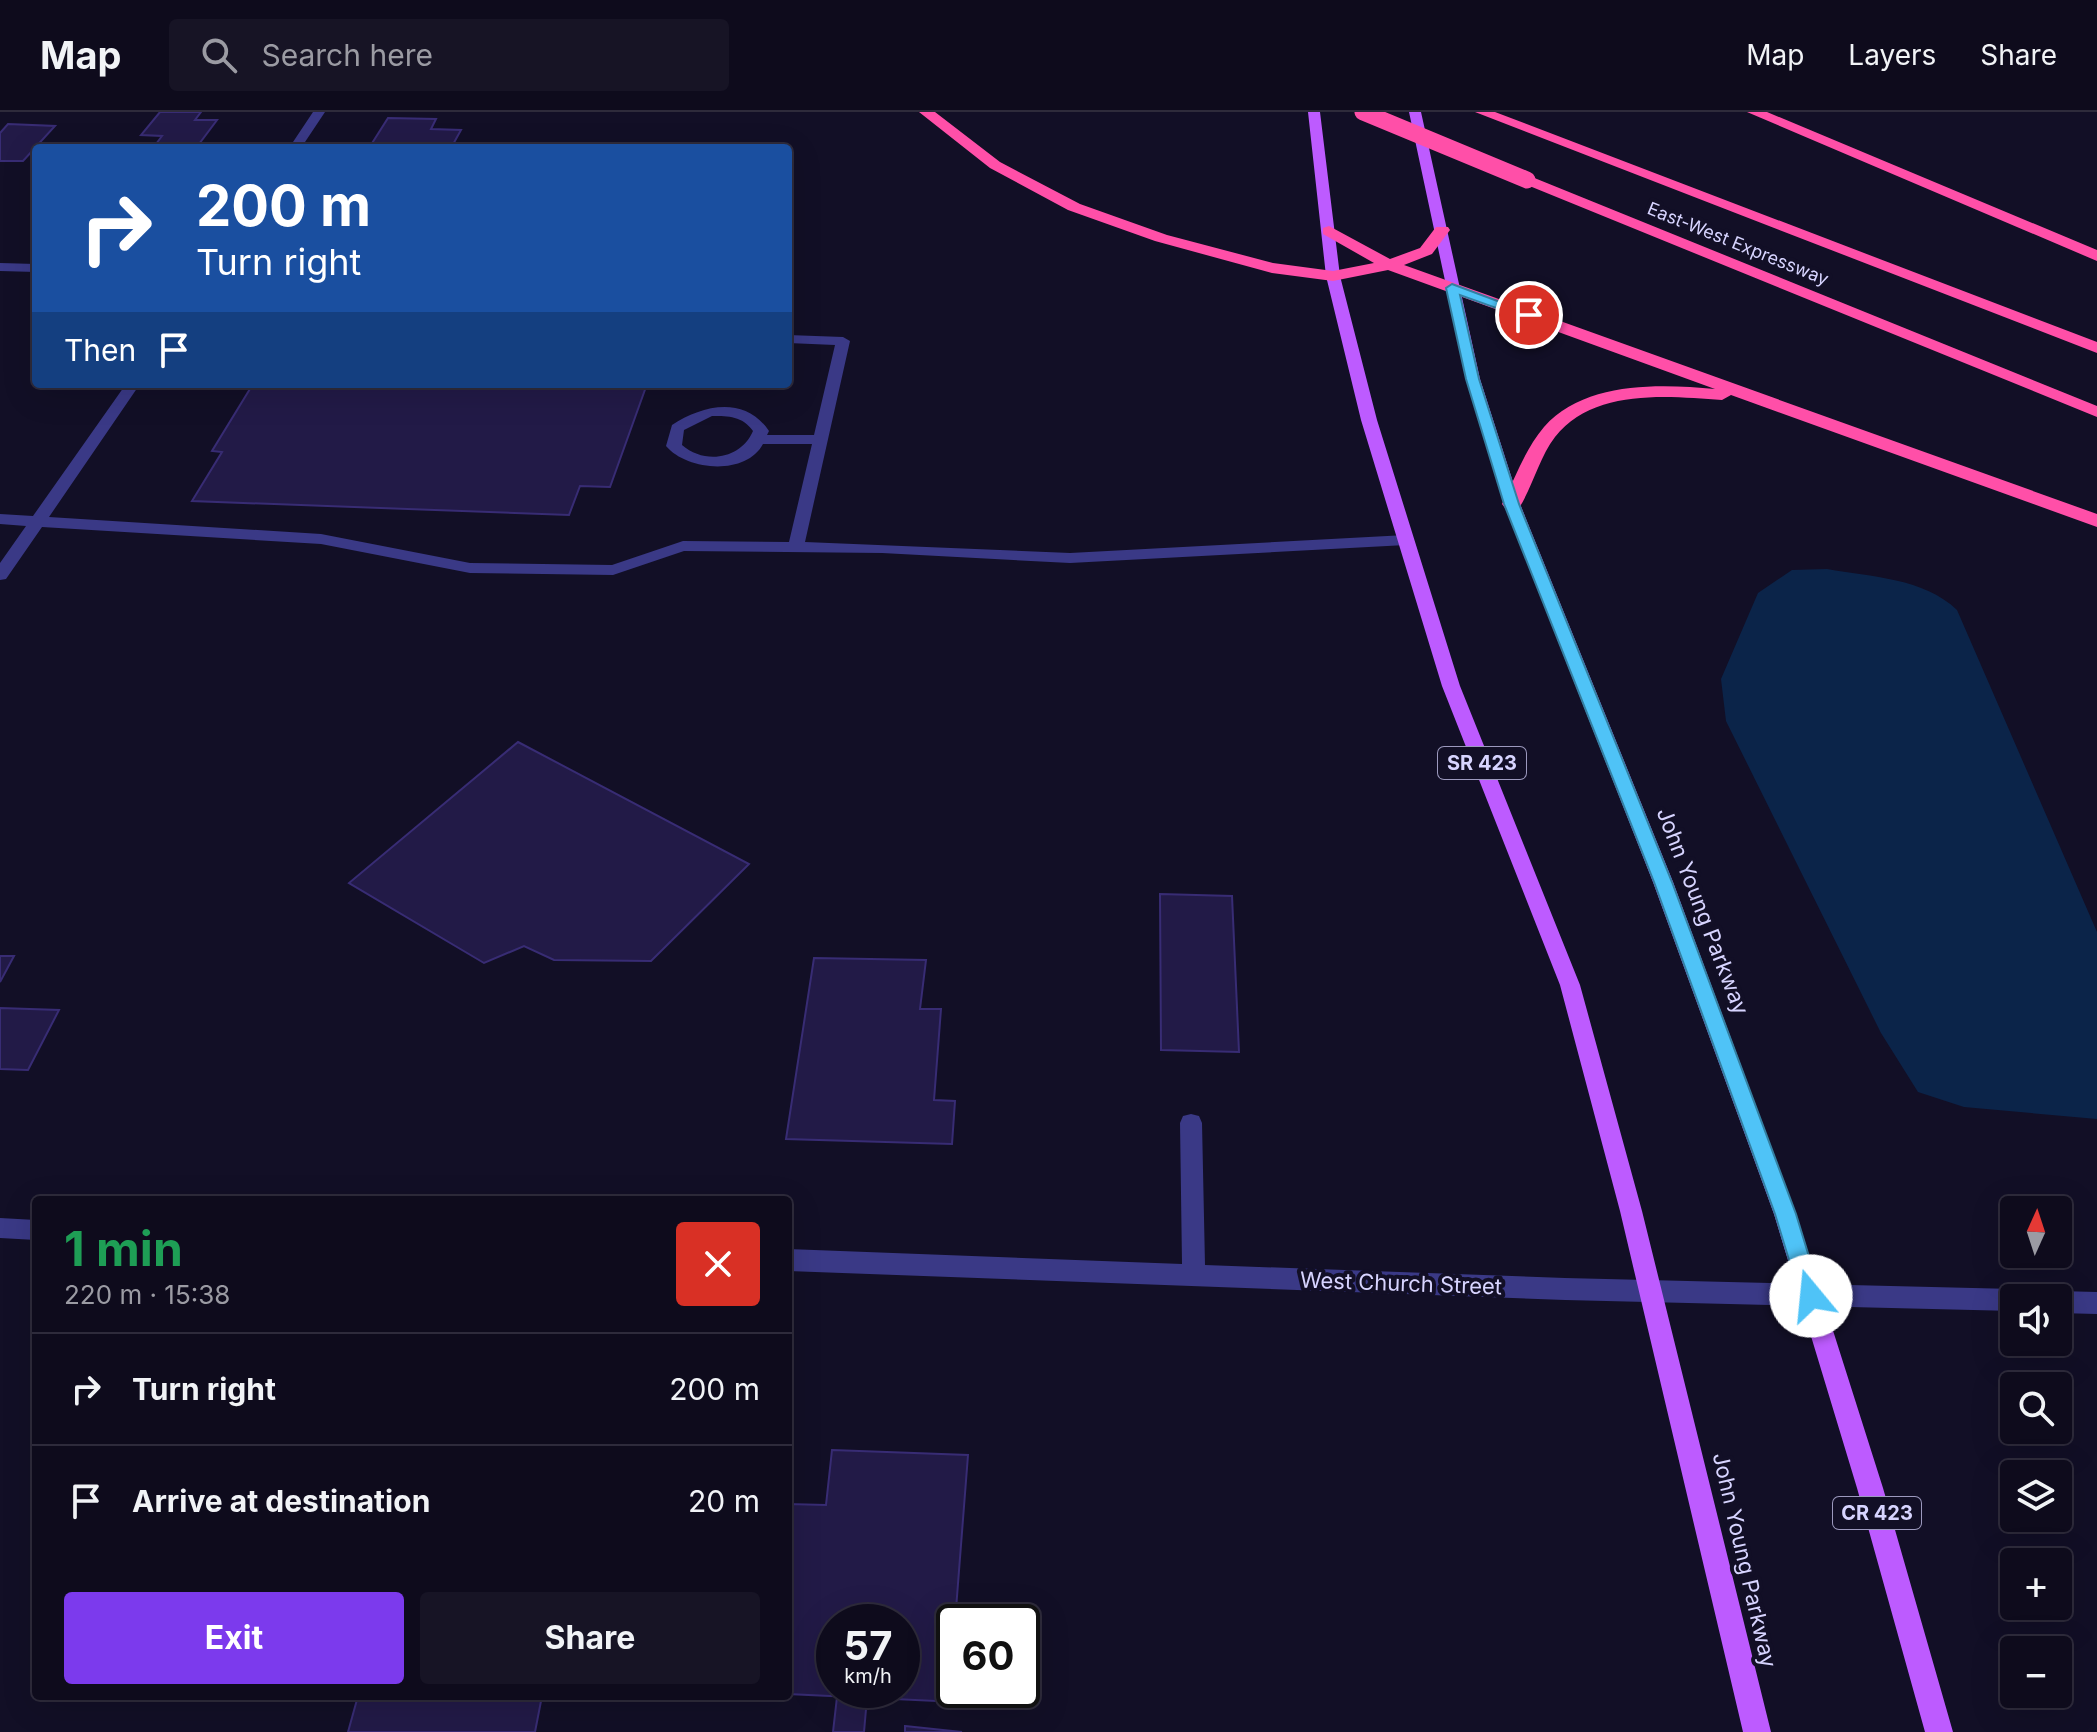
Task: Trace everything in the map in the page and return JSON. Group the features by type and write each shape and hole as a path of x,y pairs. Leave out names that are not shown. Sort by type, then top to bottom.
{"highway":[{"path":"926,112 995,165 1074,207 1161,238 1272,268 1333,276 1389,265 1426,251 1442,230"},
{"name":"East-West Expressway","path":"1363,112 2097,412"},
{"name":"East-West Expressway","path":"1482,112 2097,348"},
{"path":"1754,112 2097,256"},
{"path":"1329,231 1389,265 2097,521"},
{"path":"1512,504 1550,431 1573,411 1621,394 1635,393 1678,391 1760,399"}],"main road":[{"name":"John Young Parkway","path":"1314,112 1333,276 1369,420 1451,686 1570,985 1650,1291 1757,1732"},
{"name":"John Young Parkway","path":"1415,112 1473,379 1512,504 1663,882 1785,1214 1939,1732"}],"street":[{"path":"298,144 319,112"},
{"path":"0,267 32,268"},
{"path":"792,339 843,341 796,547"},
{"path":"0,575 130,388"},
{"path":"711,411 739,413 757,423 760,439 754,447 733,459 705,462 681,453 674,446 674,437 685,421 711,411"},
{"path":"760,439 820,440"},
{"path":"0,519 321,539 470,568 613,570 683,546 796,547 1070,558 1406,540"},
{"path":"1191,1123 1194,1276"},
{"path":"0,1228 32,1230"},
{"name":"West Church Street","path":"792,1260 1650,1291 2000,1300"},
{"path":"2072,1302 2097,1303"}],"water":[{"path":"1827,569 1913,585 1944,599 1957,610 2097,932 2097,1119 1964,1107 1918,1092 1881,1033 1726,721 1721,679 1758,593 1792,570"}],"building":[{"path":"160,112 201,112 195,120 217,120 199,144 156,144 162,136 141,135"},
{"path":"388,118 436,119 431,129 461,130 453,144 372,144"},
{"path":"8,124 55,126 39,144 32,144 32,151 23,161 0,161 0,133"},
{"path":"251,388 646,388 610,487 580,486 569,515 192,501 222,452 212,451"},
{"path":"518,742 749,864 651,961 554,960 524,946 484,963 349,883"},
{"path":"1160,894 1232,896 1239,1052 1161,1050"},
{"path":"0,956 14,956 0,982"},
{"path":"814,958 926,960 920,1009 941,1009 934,1100 955,1101 952,1144 786,1139"},
{"path":"0,1008 59,1010 28,1070 0,1069"},
{"path":"832,1450 968,1455 956,1604 936,1604 936,1701 920,1700 920,1604 816,1604 816,1695 792,1694 792,1504 826,1505"},
{"path":"357,1700 541,1700 535,1732 348,1732"},
{"path":"836,1708 866,1708 864,1732 833,1732"},
{"path":"905,1726 962,1732 905,1732"}],"route":[{"path":"1529,315 1452,288 1473,379 1512,504 1663,882 1785,1214 1811,1296"}]}
